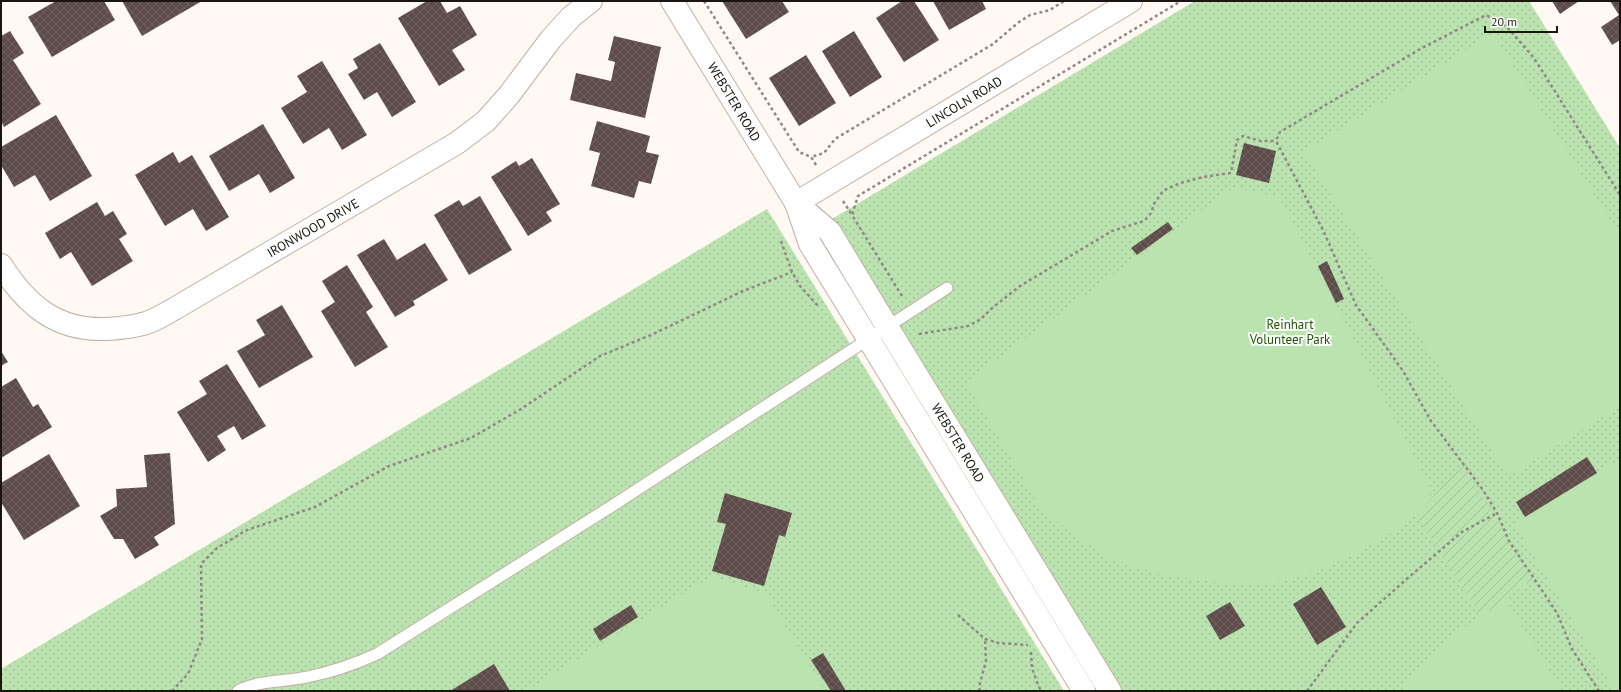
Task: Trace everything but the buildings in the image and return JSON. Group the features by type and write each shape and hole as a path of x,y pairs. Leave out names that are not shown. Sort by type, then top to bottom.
{"street":[{"name":"IRONWOOD DRIVE","path":"1,265 13,283 28,299 52,318 70,326 92,330 125,328 147,323 174,309 457,144 486,121 509,95 551,39 571,17 591,1"},
{"name":"WEBSTER ROAD","path":"672,1 796,203 810,244 1084,691"},
{"name":"LINCOLN ROAD","path":"796,203 1131,1"},
{"name":"WEBSTER ROAD","path":"796,203 830,232 1110,691"}],"lane":[{"path":"238,691 262,683 307,677 355,664 377,654 615,504 908,315 947,288"}],"path":[{"path":"704,1 799,152 811,157 830,183 902,293 914,335 968,326 981,319 1020,286 1112,231 1144,222 1151,213 1154,204 1163,191 1180,183 1203,176 1230,174 1237,140 1243,136 1261,141 1276,141"},
{"path":"811,157 824,152 835,139 993,44 1019,22 1030,15 1050,10 1064,1"},
{"path":"852,215 858,196 1181,1"},
{"path":"1276,141 1280,132 1422,48 1486,15 1506,26 1534,58 1620,195"},
{"path":"1276,141 1323,230 1356,305 1403,371 1431,421 1483,490 1497,513 1509,541 1557,613 1572,649 1599,691"},
{"path":"172,691 188,674 202,639 201,564 217,548 247,530 315,507 389,466 471,438 521,409 600,356 651,335 743,291 792,272"},
{"path":"1308,691 1357,623 1462,532 1497,513"},
{"path":"958,616 985,639 999,643 1029,645"},
{"path":"980,691 979,687 986,661 985,639"}],"green space":[{"name":"Reinhart Volunteer Park","path":"1195,1 1529,1 1620,148 1620,691 1123,691 832,219"},
{"path":"1493,33 1620,236 1620,406 1508,477 1304,152"},
{"path":"1234,187 1280,198 1432,491 1416,515 1396,530 1354,555 1308,575 1266,585 1222,583 1162,575 1111,559 1068,531 1039,506 966,382"},
{"path":"767,209 1064,691 1,691 1,669"},
{"path":"1620,459 1620,691 1615,691 1514,523"},
{"path":"1463,465 1534,578 1480,617 1416,515"},
{"path":"712,576 766,594 825,691 526,691"},
{"path":"1506,600 1562,691 1403,691 1405,686 1432,655 1462,629"}]}
